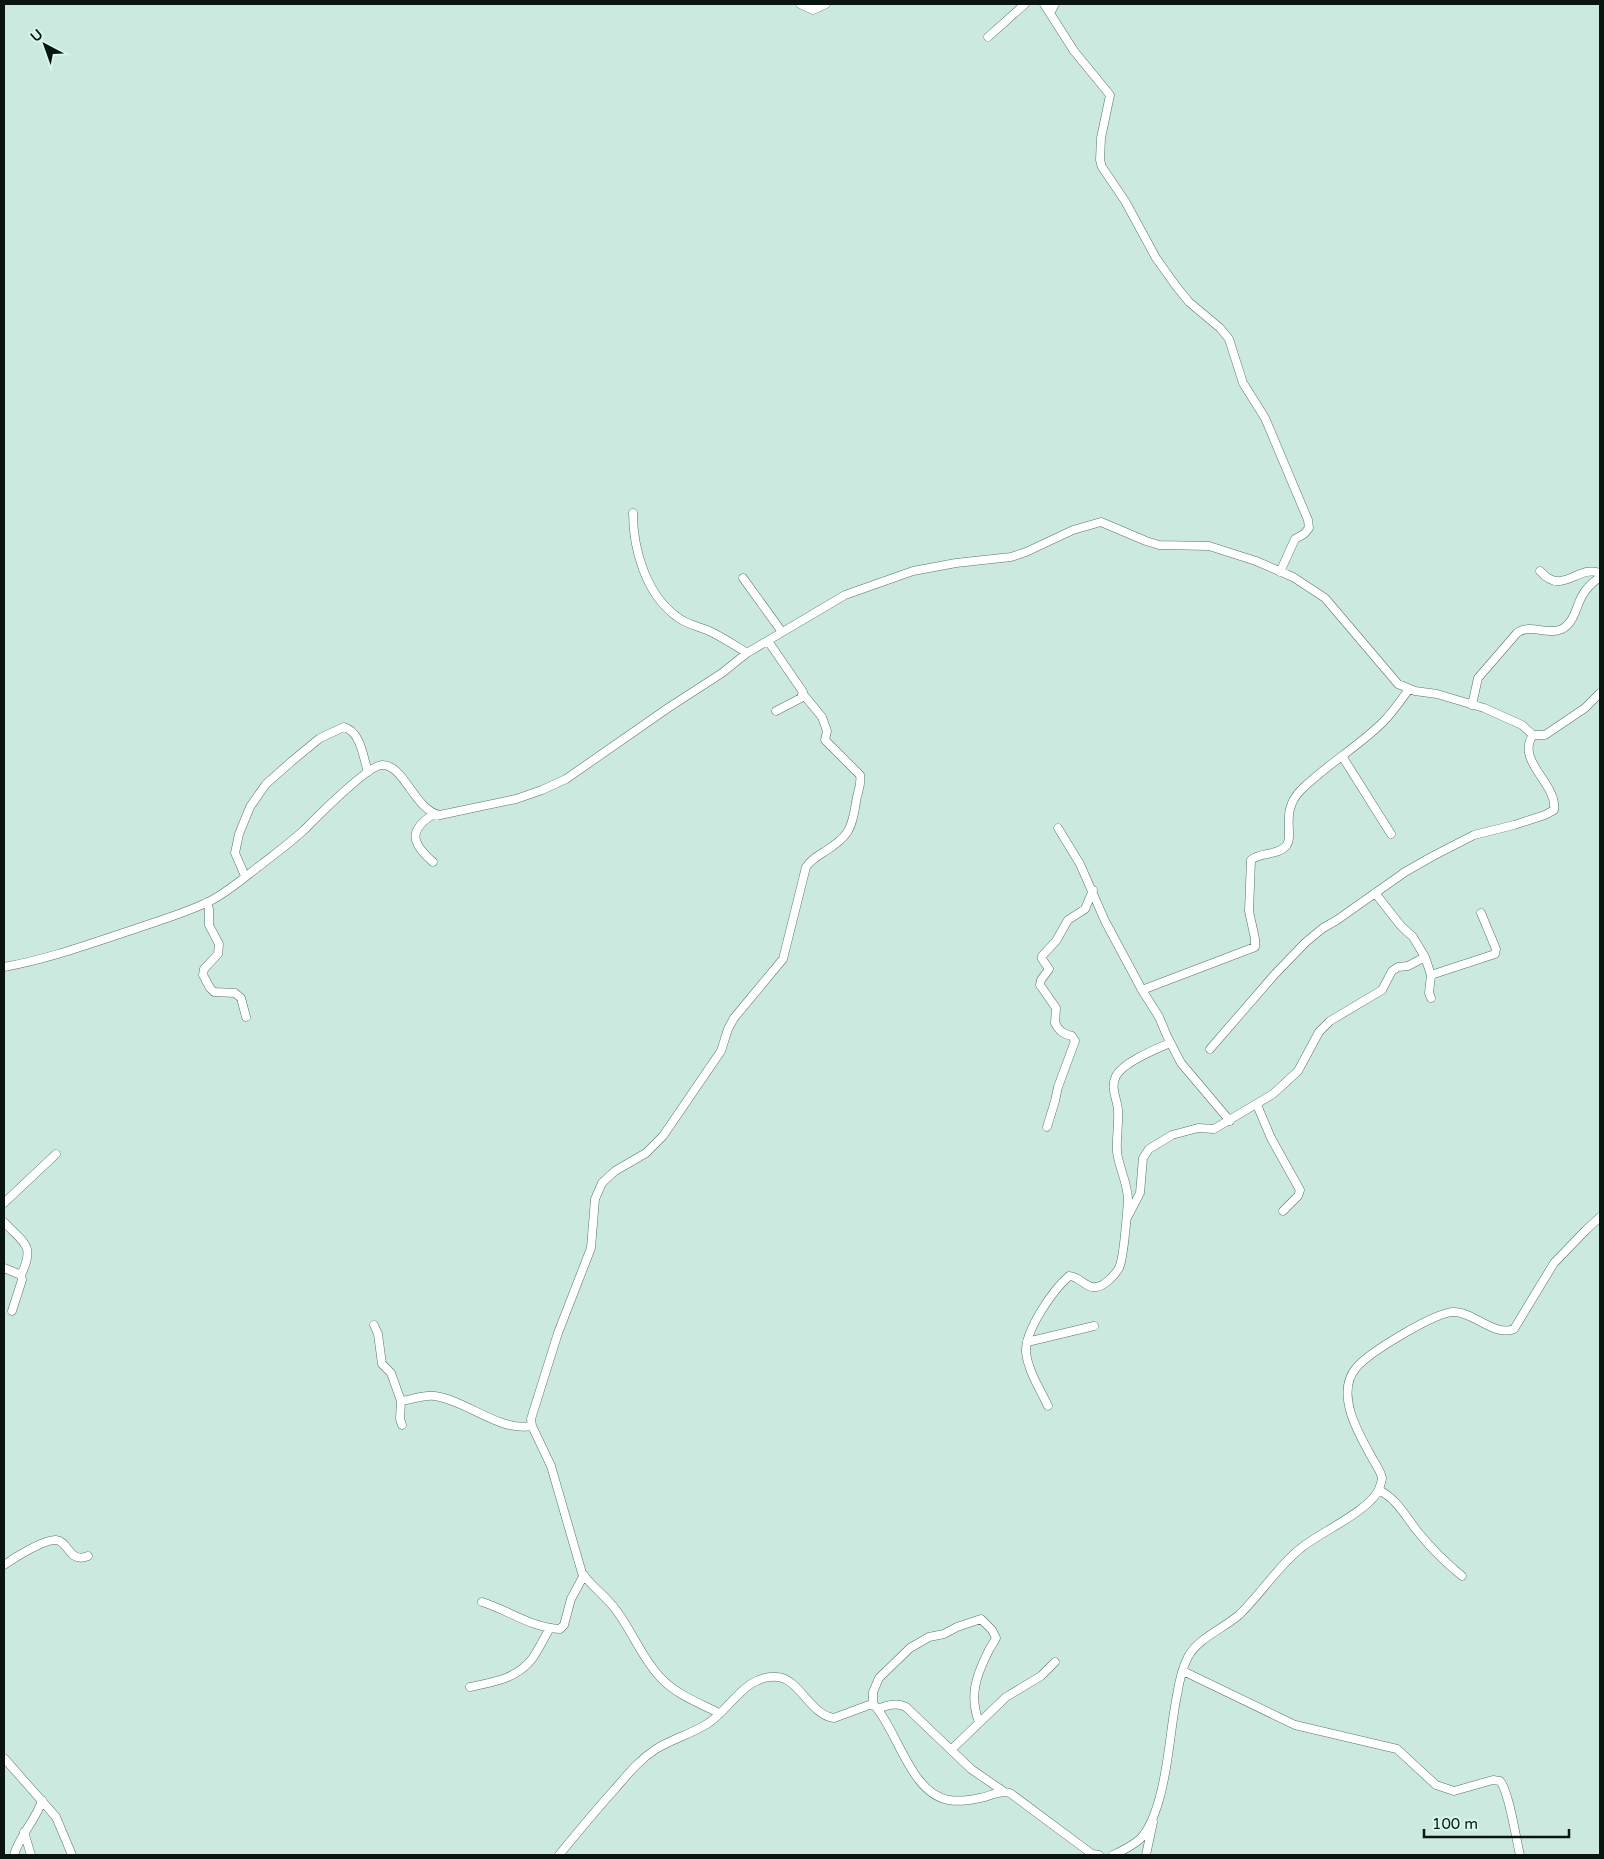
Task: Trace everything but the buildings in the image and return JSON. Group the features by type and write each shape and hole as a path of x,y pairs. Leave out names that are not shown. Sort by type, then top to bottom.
{"street":[{"path":"800,4 813,10 826,4"},
{"path":"988,38 1025,4"},
{"path":"1044,4 1074,51 1110,96 1101,138 1100,160 1102,167 1125,201 1165,272 1189,302 1220,328 1229,339 1243,383 1265,418 1308,520 1309,528 1304,534 1295,539 1280,572"},
{"path":"1050,13 1055,4"},
{"path":"632,514 635,540 642,569 653,590 664,604 675,616 687,623 708,630 747,653"},
{"path":"433,862 417,846 415,834 420,824 434,814 445,814 516,799 566,779 722,673 747,653 844,596 913,571 1011,557 1072,530 1100,522 1159,545 1209,546 1256,561 1305,584 1325,598 1398,684 1424,694 1437,694 1484,708 1522,725 1533,735 1546,735 1585,708 1600,693"},
{"path":"1472,705 1478,678 1516,633 1520,630 1532,629 1556,631 1569,624 1586,590 1600,575 1598,571 1590,572 1556,582 1547,578 1540,571"},
{"path":"742,578 782,632"},
{"path":"719,1713 685,1696 660,1678 616,1610 584,1575 552,1466 532,1426 532,1414 558,1333 591,1248 595,1199 602,1183 615,1171 655,1146 664,1136 721,1050 728,1028 734,1018 783,959 806,867 813,858 841,840 855,817 860,775 825,740 827,730 822,717 803,694 803,690 768,641"},
{"path":"1142,990 1255,947 1249,911 1251,860 1286,847 1288,842 1287,818 1292,801 1306,786 1384,722 1409,689"},
{"path":"776,711 798,700 803,694"},
{"path":"245,876 235,853 239,834 250,807 266,784 292,760 320,738 344,727 353,731 357,738 368,772"},
{"path":"1210,1049 1275,974 1306,942 1323,928 1405,872 1474,835 1514,825 1545,815 1554,810 1549,790 1535,768 1529,750 1529,740 1533,735"},
{"path":"1342,756 1391,834"},
{"path":"4,967 30,962 96,942 182,914 207,902 287,844 378,765 383,764 392,767 415,796 434,814"},
{"path":"1058,828 1080,864 1105,921 1142,990 1160,1017 1170,1043 1181,1063 1230,1121"},
{"path":"1047,1127 1058,1087 1076,1041 1056,1025 1054,1020 1056,1008 1041,988 1040,981 1049,970 1042,956 1056,941 1068,920 1085,909 1093,890"},
{"path":"1375,893 1401,926 1413,937 1425,957 1431,975 1429,993 1431,998"},
{"path":"207,902 209,925 219,944 218,954 204,969 203,975 214,992 235,993 241,998 246,1017"},
{"path":"1431,975 1495,954 1496,949 1480,913"},
{"path":"1126,1220 1140,1193 1143,1158 1149,1149 1172,1135 1198,1128 1214,1129 1230,1121 1241,1112 1258,1105 1298,1071 1319,1032 1330,1021 1382,990 1392,971 1398,967 1408,966 1425,957"},
{"path":"1048,1406 1031,1372 1026,1351 1027,1342 1050,1298 1069,1276 1076,1277 1091,1287 1099,1287 1108,1281 1119,1268 1128,1199 1118,1154 1118,1110 1113,1087 1115,1079 1124,1068 1149,1052 1170,1043"},
{"path":"1258,1105 1269,1133 1300,1190 1298,1196 1283,1211"},
{"path":"4,1203 56,1154"},
{"path":"1146,1855 1154,1815 1164,1782 1174,1708 1188,1657 1194,1649 1239,1615 1271,1578 1301,1548 1363,1506 1379,1490 1382,1481 1381,1474 1351,1414 1348,1388 1349,1379 1355,1369 1367,1357 1407,1332 1450,1313 1460,1313 1504,1330 1514,1328 1554,1264 1600,1217"},
{"path":"4,1222 26,1246 28,1258 21,1275 22,1280 12,1311"},
{"path":"4,1268 21,1275"},
{"path":"374,1325 378,1334 382,1364 391,1373 400,1401 402,1425"},
{"path":"1027,1342 1094,1326"},
{"path":"400,1401 434,1395 468,1407 510,1426 519,1428 532,1426"},
{"path":"1379,1490 1390,1496 1408,1516 1420,1534 1449,1566 1462,1576"},
{"path":"4,1565 30,1549 54,1540 60,1541 75,1557 88,1556"},
{"path":"482,1602 537,1625 560,1629 564,1624 571,1599 584,1575"},
{"path":"979,1722 974,1704 975,1682 996,1638 992,1630 981,1619 944,1634 929,1637 910,1648 878,1678 872,1692 875,1707 890,1727 917,1777 927,1790 939,1797 950,1800 979,1798 1003,1791"},
{"path":"470,1687 503,1680 521,1671 533,1657 550,1628"},
{"path":"951,1750 1006,1697 1041,1676 1055,1662"},
{"path":"1183,1671 1295,1724 1397,1749 1428,1779 1448,1790 1454,1791 1493,1780 1500,1781 1504,1789 1520,1855"},
{"path":"558,1855 638,1762 670,1741 708,1724 757,1680 772,1677 785,1678 816,1709 829,1718 875,1707 889,1705 904,1706 971,1769 1003,1791 1014,1795 1092,1854 1099,1855"},
{"path":"4,1758 56,1817 72,1855"},
{"path":"14,1855 19,1840 38,1810 42,1800"},
{"path":"1113,1855 1139,1840 1154,1815"},
{"path":"24,1832 30,1855"}]}
